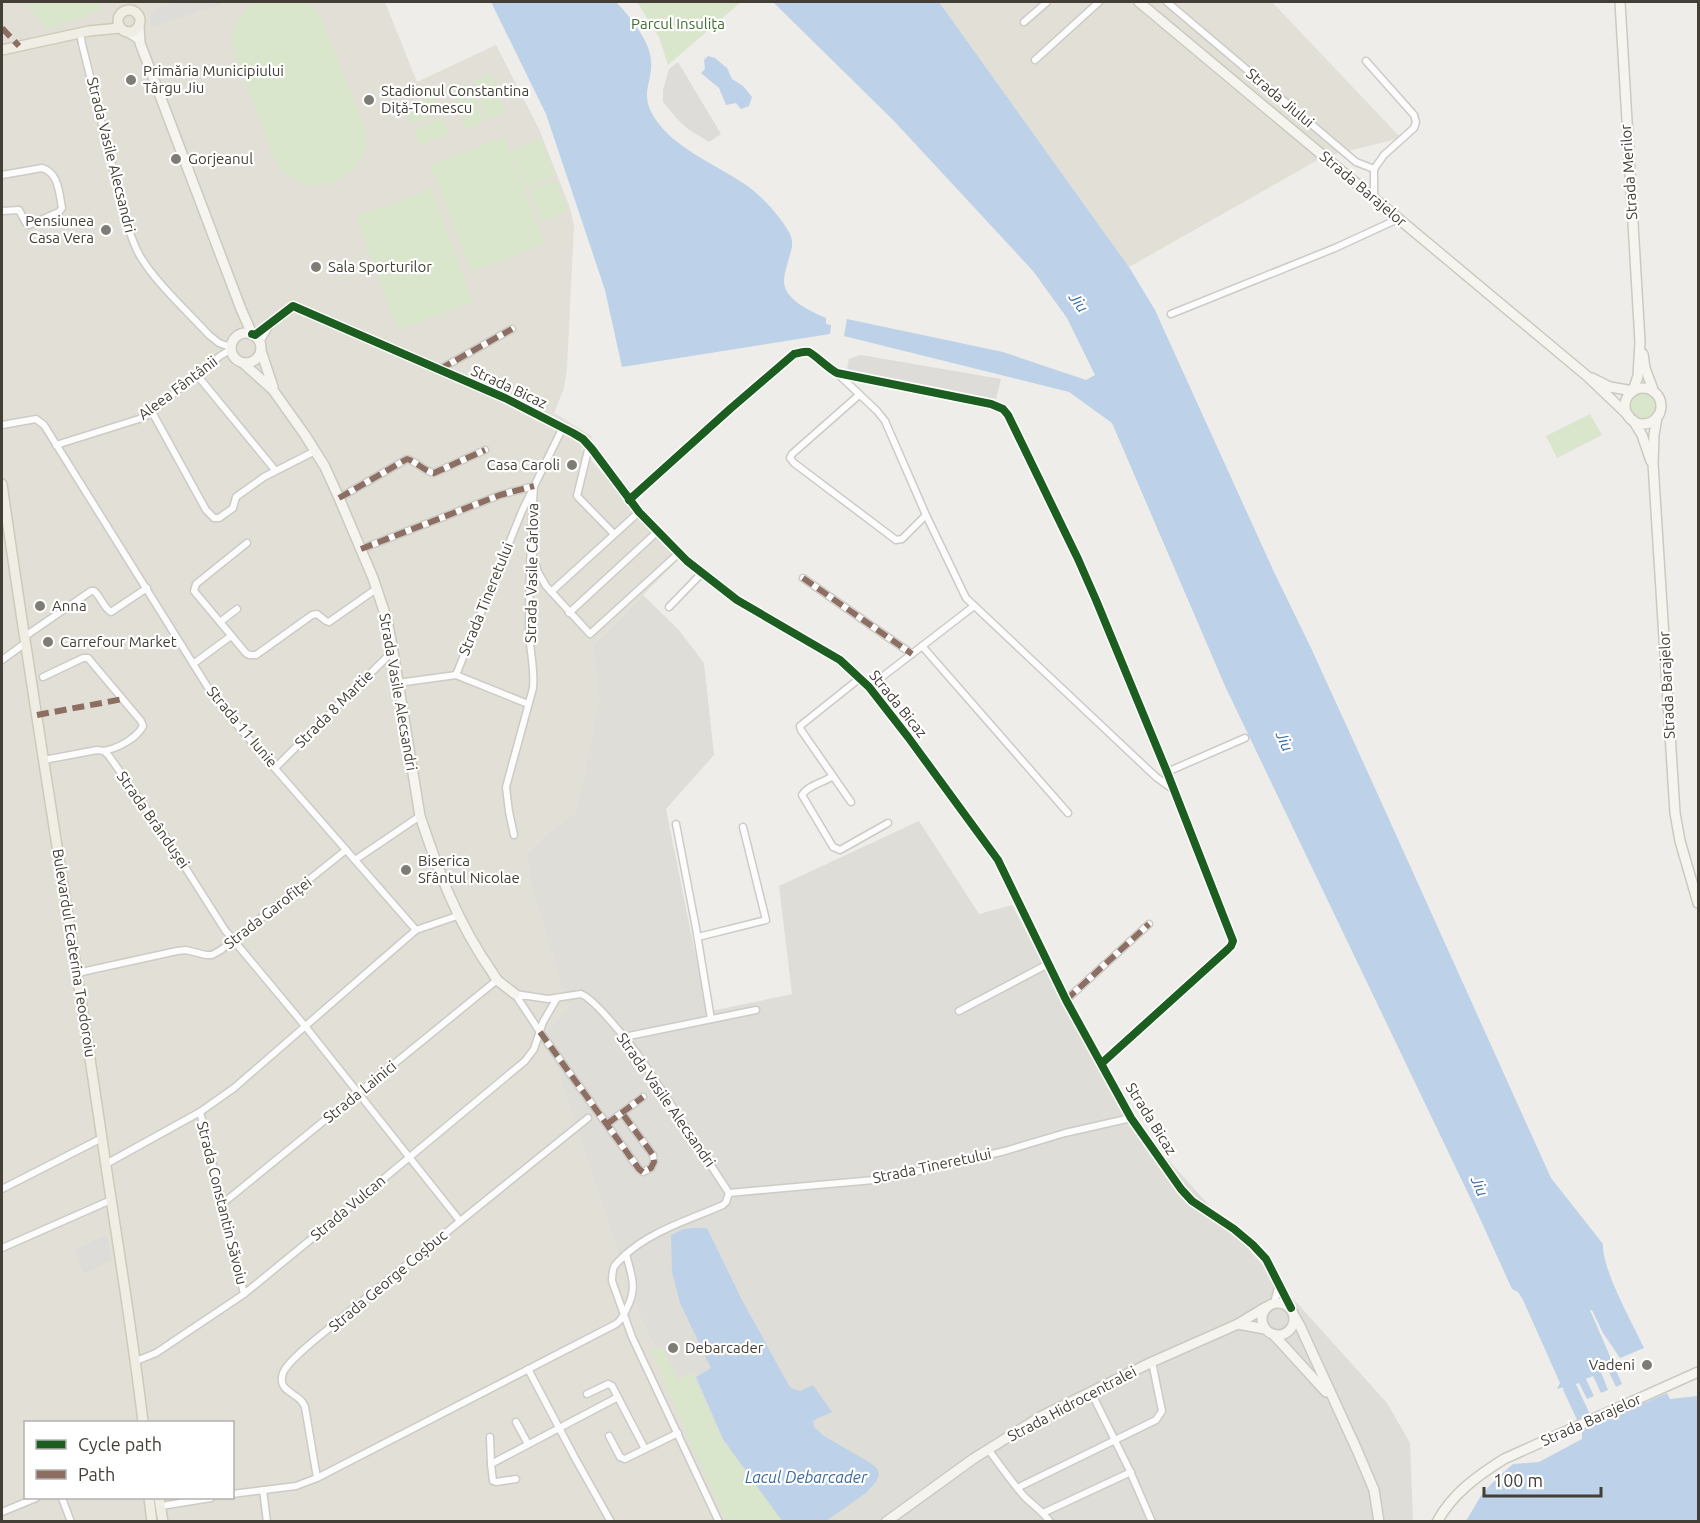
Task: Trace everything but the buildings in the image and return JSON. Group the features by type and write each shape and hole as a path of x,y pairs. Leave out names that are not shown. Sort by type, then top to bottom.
{"main road":[{"path":"120,2 124,20 139,39"},
{"path":"124,20 127,2"},
{"name":"Strada Barajelor","path":"1138,2 1587,376 1631,418 1642,435 1649,458 1653,463"},
{"name":"Strada Merilor","path":"1620,2 1640,342 1638,376 1633,391"},
{"path":"2,50 139,17 139,39"},
{"path":"124,20 134,31 139,27"},
{"name":"Strada Vasile Alecsandri","path":"139,39 241,309 257,340 273,390"},
{"path":"240,333 257,340 254,360 243,363 234,358 230,348 233,339 240,333 241,309"},
{"name":"Strada Merilor","path":"1640,342 1645,368 1654,392"},
{"name":"Strada Vasile Alecsandri","path":"243,363 273,390 315,451 361,549 387,620 420,816 443,883 458,916 485,962 497,980 515,994"},
{"name":"Strada Barajelor","path":"1587,376 1610,387 1633,391 1644,388 1654,392 1660,401 1660,412 1653,435 1653,463 1675,813 1680,841 1698,903"},
{"path":"1633,391 1627,400 1626,411 1631,418 1643,423 1657,417"},
{"name":"Bulevardul Ecaterina Teodoroiu","path":"2,484 24,640 136,1361 143,1421"},
{"path":"1334,1400 1306,1368 1269,1332 1262,1321 1263,1311 1270,1305 1283,1303 1293,1313 1300,1326 1334,1400 1348,1431 1374,1490 1379,1521"},
{"name":"Strada Hidrocentralei","path":"886,1521 988,1449 1040,1417 1152,1362 1238,1324 1270,1305"},
{"path":"1238,1324 1278,1335 1287,1333 1293,1326 1293,1313"},
{"name":"Strada Barajelor","path":"1437,1521 1454,1496 1483,1472 1512,1455 1698,1372"},
{"path":"149,1499 152,1521"},
{"path":"160,1502 164,1521"}],"street":[{"path":"1024,22 1047,2"},
{"path":"1035,60 1099,2"},
{"name":"Strada Jiului","path":"1167,2 1356,162 1374,169"},
{"name":"Strada Vasile Alecsandri","path":"85,31 124,217 132,241 152,273 209,335 230,348"},
{"path":"1366,61 1414,115 1416,122 1414,129 1384,155 1374,169 1374,199"},
{"path":"2,175 46,169 54,176 62,208 59,212 29,225 19,210 2,211"},
{"path":"1171,314 1335,248 1398,219"},
{"name":"Strada Bicaz","path":"257,340 292,306 440,369 563,427 583,439 639,512 702,573 737,600 840,660 860,678 990,847 1002,866 1066,1000 1131,1118 1185,1193 1234,1229 1266,1259 1293,1313"},
{"path":"440,369 512,329"},
{"name":"Aleea Fântânii","path":"56,445 139,419 230,348"},
{"path":"629,500 794,354 808,352 837,373 885,421 963,593 974,606 1156,777 1174,790"},
{"path":"837,373 991,405 1003,409 1008,415 1078,559 1167,772 1233,941 1227,950 1102,1063"},
{"path":"197,375 275,470"},
{"path":"859,395 790,458 896,540 902,539 926,515"},
{"path":"152,411 206,510 214,518 219,518 232,508 236,497 275,470 315,451"},
{"name":"Strada 11 Iunie","path":"2,424 36,419 44,425 223,709 416,930"},
{"name":"Strada Tineretului","path":"456,675 522,511 563,427"},
{"path":"589,446 577,496 614,534"},
{"path":"339,498 407,459 434,473 485,450"},
{"path":"361,549 500,495 534,486"},
{"name":"Strada Vasile Cârlova","path":"514,834 506,787 534,678 529,628 530,546 534,486"},
{"path":"551,592 639,512"},
{"path":"569,613 658,531"},
{"path":"247,543 193,588 248,655 256,655 312,615 317,614 329,622 376,589"},
{"path":"530,546 542,581 590,634 679,552"},
{"path":"669,607 702,573"},
{"path":"803,578 912,654"},
{"path":"2,660 24,640 91,591 97,593 111,612 147,588"},
{"path":"869,687 974,606"},
{"path":"220,622 237,609"},
{"path":"193,664 231,636"},
{"path":"922,646 1068,813"},
{"name":"Strada 8 Martie","path":"275,768 393,651"},
{"path":"43,677 82,658 88,658 143,726 141,730 115,749 44,760"},
{"name":"Strada Tineretului","path":"398,683 456,675 528,704"},
{"path":"852,802 800,726 860,678"},
{"path":"1167,772 1245,738"},
{"name":"Strada Brândușei","path":"104,751 164,834 225,930 305,1026 460,1221"},
{"path":"833,776 823,783 808,788 802,795 833,847 840,850 888,822"},
{"path":"355,860 420,816"},
{"path":"676,824 711,1019"},
{"path":"698,937 766,920 743,827"},
{"name":"Strada Garofiței","path":"77,973 177,951 186,950 212,955 234,941 346,850"},
{"path":"106,1164 200,1112 234,1088 416,930 458,916"},
{"path":"1066,1000 1149,924"},
{"path":"960,1011 1048,964"},
{"name":"Strada Lainici","path":"222,1204 497,980"},
{"name":"Strada Vasile Alecsandri","path":"515,994 541,999 556,999 571,994 584,995 624,1037 641,1059 729,1193"},
{"name":"Strada Vasile Alecsandri","path":"515,994 540,1032 643,1172 651,1168 654,1162 653,1155 622,1113"},
{"path":"540,1032 556,999"},
{"path":"624,1037 756,1010"},
{"name":"Strada Vulcan","path":"136,1361 156,1353 244,1294 525,1060 534,1049 540,1032"},
{"path":"607,1124 643,1097"},
{"name":"Strada Constantin Săvoiu","path":"200,1112 244,1294"},
{"name":"Strada George Coșbuc","path":"317,1479 305,1407 303,1401 284,1388 282,1383 284,1370 307,1348 460,1221 588,1118"},
{"name":"Strada Tineretului","path":"729,1193 885,1179 1131,1118"},
{"path":"2,1189 102,1138"},
{"path":"719,1521 632,1337 612,1281 612,1274 616,1263 650,1237 723,1205 729,1193"},
{"path":"2,1248 111,1200"},
{"path":"234,1494 296,1486 317,1479 616,1324 631,1301 634,1286 626,1254"},
{"path":"1270,1305 1279,1284"},
{"path":"1017,1488 1156,1420 1162,1411 1152,1362"},
{"path":"528,1369 611,1521"},
{"path":"588,1394 610,1384 645,1449"},
{"path":"1091,1392 1131,1472 1152,1521"},
{"path":"491,1464 618,1397"},
{"path":"516,1422 528,1444"},
{"path":"609,1436 620,1457 625,1459 678,1432"},
{"path":"490,1437 493,1481 516,1479"},
{"path":"988,1449 1017,1488 1050,1521"},
{"path":"1043,1513 1131,1472"},
{"path":"263,1490 267,1521"},
{"path":"2,1512 31,1499"},
{"path":"63,1499 71,1521"},
{"path":"160,1502 191,1499"}],"shaded area":[{"path":"2,2 385,2 417,82 496,45 539,129 570,208 574,226 567,368 564,388 554,413 593,437 581,449 679,559 593,645 599,701 576,812 549,832 526,854 532,888 568,1008 545,1033 636,1308 737,1521 2,1522"},
{"path":"177,2 223,2 151,27 150,16 156,9"},
{"path":"939,2 1272,2 1401,138 1323,157 1129,267"},
{"path":"678,62 721,134 709,142 688,129 663,102 663,90 669,69"},
{"path":"861,355 1001,379 996,399 847,369 849,359"},
{"path":"643,595 678,629 704,663 714,755 666,809 707,1012 792,994 779,886 919,821 979,914 1012,905 1117,1103 1387,1403 1410,1443 1413,1521 737,1521 636,1308 545,1033 568,1008 532,888 526,854 549,832 576,812 599,701 593,645"},
{"path":"107,1235 112,1259 84,1274 74,1250"}],"green space":[{"path":"24,2 100,2 103,11 47,29"},
{"path":"257,2 308,2 320,14 366,131 366,148 356,167 333,183 314,186 304,184 293,179 277,166 232,47 238,20"},
{"name":"Parcul Insulița","path":"637,2 741,2 668,65 659,37"},
{"path":"492,74 506,113 487,120 473,81"},
{"path":"469,83 484,122 466,129 451,89"},
{"path":"435,96 441,112 412,124 405,108"},
{"path":"443,118 450,134 420,145 414,130"},
{"path":"504,137 545,244 471,272 430,165"},
{"path":"541,139 555,175 525,187 511,151"},
{"path":"555,179 568,211 542,222 529,190"},
{"path":"431,189 473,302 398,330 356,217"},
{"path":"1644,393 1653,397 1657,406 1653,415 1644,419 1635,415 1631,406 1635,397"},
{"path":"1590,414 1602,435 1557,458 1546,436"},
{"path":"662,1346 678,1380 692,1373 722,1439 782,1521 726,1521 651,1350"}],"water":[{"path":"491,2 616,2 638,29 650,53 651,68 647,101 654,117 672,138 746,185 775,213 792,240 785,271 785,288 800,304 826,318 826,324 831,325 830,334 622,367 605,290 546,114"},
{"path":"773,2 939,2 1129,267 1155,310 1551,1178 1603,1244 1612,1281 1644,1348 1620,1358 1590,1310 1622,1384 1616,1387 1608,1370 1601,1372 1608,1390 1601,1393 1593,1376 1586,1379 1594,1396 1587,1399 1579,1383 1573,1385 1581,1402 1573,1406 1564,1387 1557,1389 1560,1383 1523,1300 1518,1292 1512,1289 1225,686 1112,423 1069,392 844,336 847,319 1003,352 1086,380 1095,375 1067,318 1033,271 894,121"},
{"path":"708,56 715,58 727,68 732,79 743,86 752,97 749,106 741,109 736,103 726,105 719,88 701,73 705,69 704,60"},
{"name":"Lacul Debarcader","path":"693,1228 707,1228 742,1300 791,1388 800,1391 813,1385 832,1412 816,1419 813,1422 814,1427 824,1436 877,1468 879,1475 876,1482 866,1493 826,1521 782,1521 723,1439 696,1377 711,1368 680,1303 672,1272 671,1235"},
{"path":"1667,1393 1670,1399 1698,1396 1698,1521 1466,1521 1482,1494 1513,1464 1539,1462 1582,1439 1582,1430"}],"waterway":[{"name":"Jiu","path":"1570,1388 1596,1444"}],"marked path":[{"path":"2,28 19,46"},
{"path":"440,369 512,329"},
{"path":"339,498 407,459 434,473 485,450"},
{"path":"361,549 500,495 534,486"},
{"path":"803,578 912,654"},
{"path":"37,715 123,699"},
{"path":"1066,1000 1149,924"},
{"path":"540,1032 643,1172 651,1168 654,1162 653,1155 622,1113"},
{"path":"607,1124 643,1097"}],"cycle path":[{"path":"252,334 255,335 293,306 505,398 573,433 583,439 592,449 639,512 687,561 737,600 840,660 869,687 998,860 1066,1000 1131,1118 1192,1201 1234,1229 1266,1259 1291,1308"},
{"path":"629,500 794,354 809,352 837,373 991,404 1003,409 1008,415 1096,600 1233,941 1227,950 1102,1063"}],"place":[{"name":"Primăria Municipiului Târgu Jiu","path":"131,80"},
{"name":"Stadionul Constantina Diță-Tomescu","path":"369,100"},
{"name":"Gorjeanul","path":"176,159"},
{"name":"Pensiunea Casa Vera","path":"106,230"},
{"name":"Sala Sporturilor","path":"316,267"},
{"name":"Casa Caroli","path":"572,465"},
{"name":"Anna","path":"40,606"},
{"name":"Carrefour Market","path":"48,642"},
{"name":"Biserica Sfântul Nicolae","path":"406,870"},
{"name":"Debarcader","path":"673,1348"},
{"name":"Vadeni","path":"1647,1365"}]}
